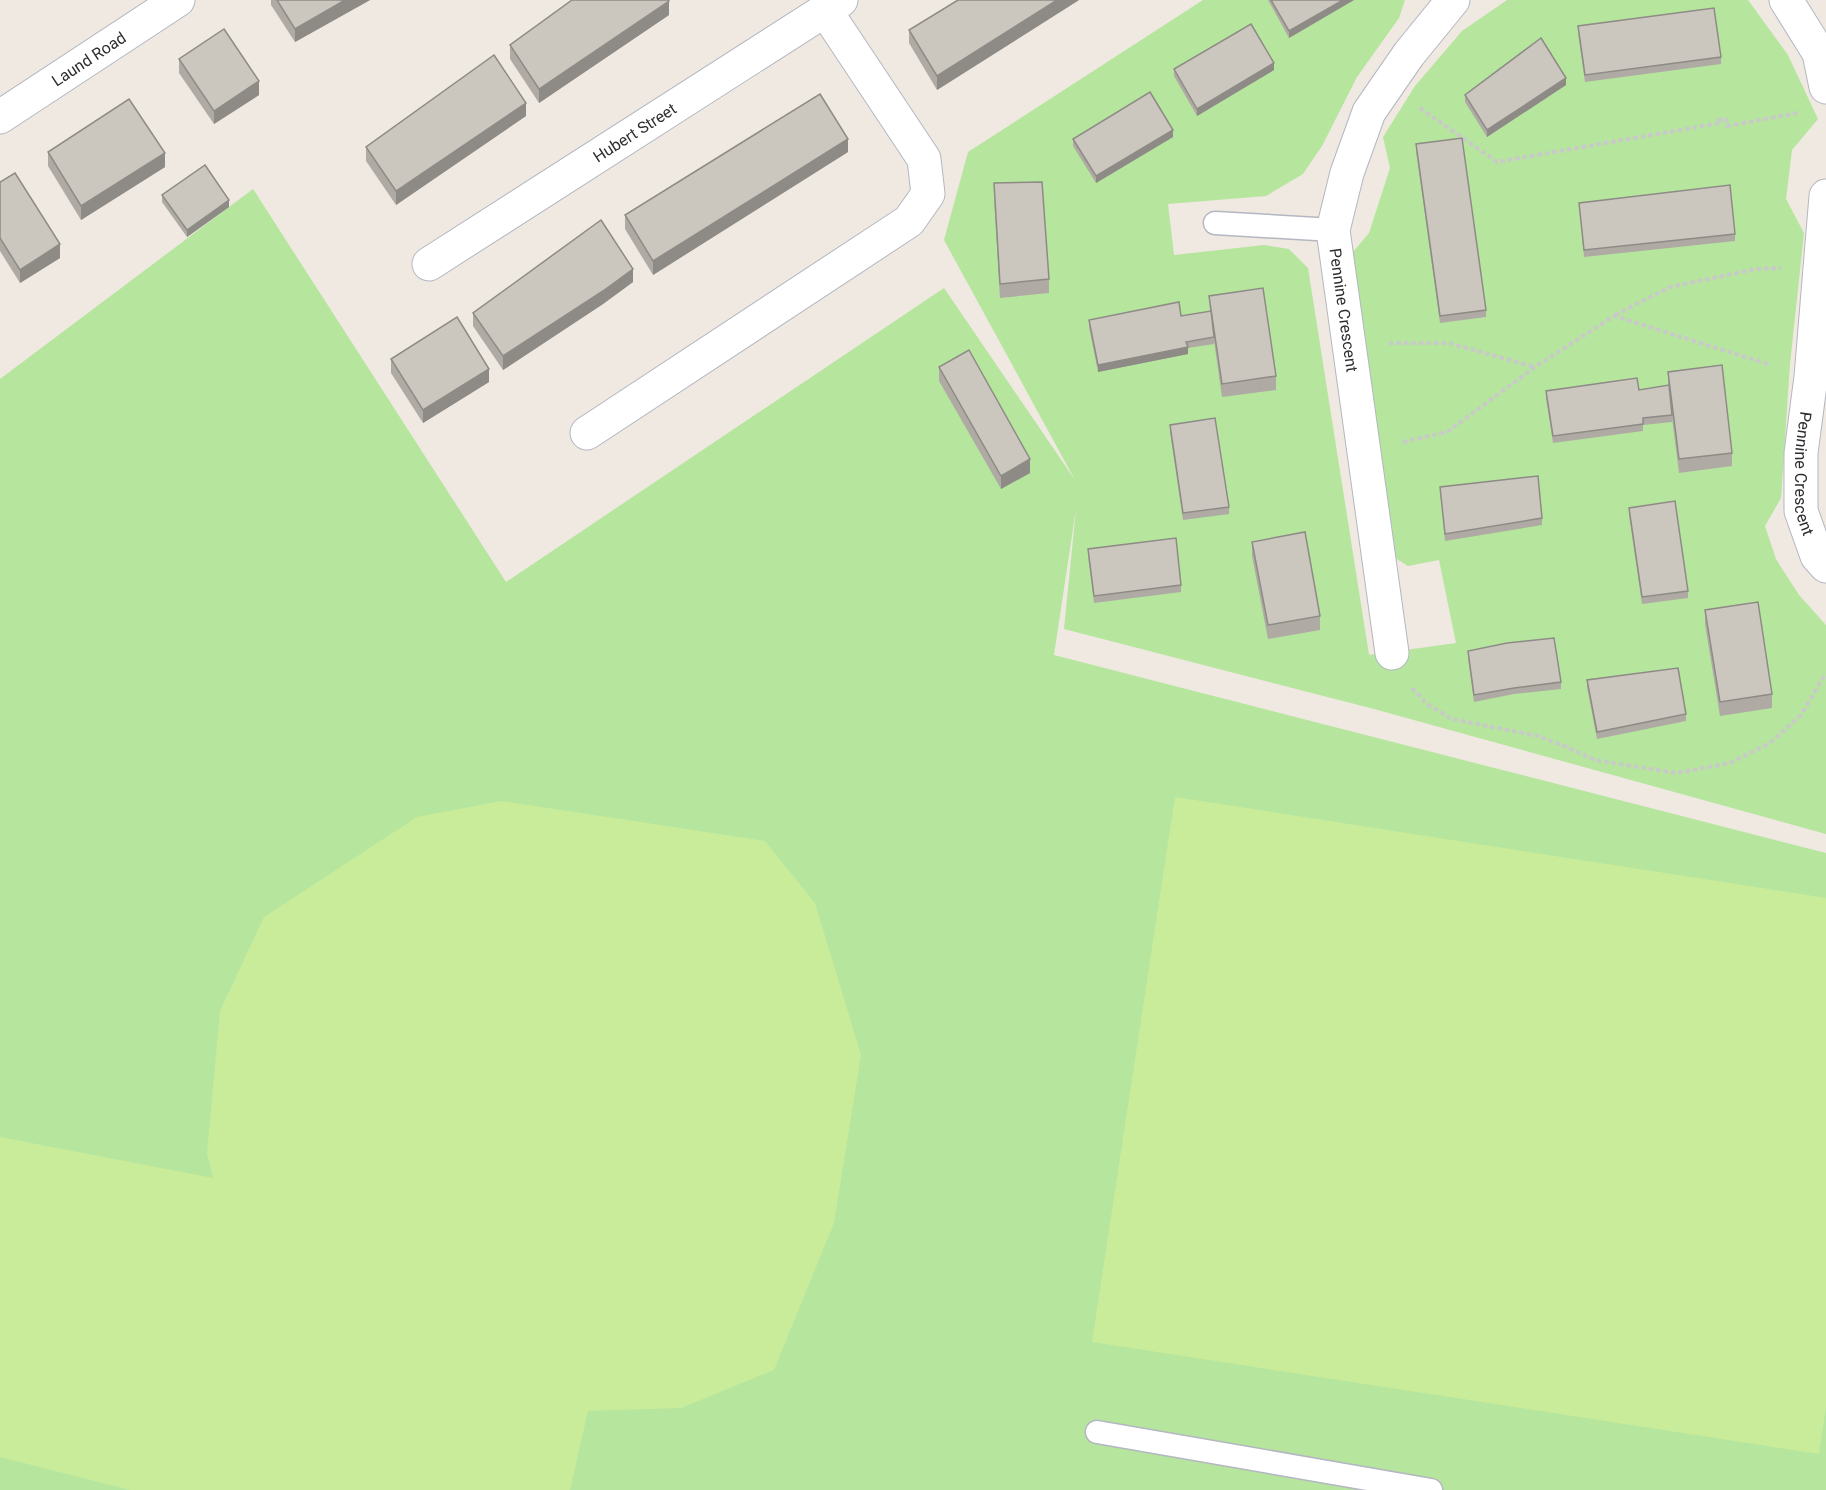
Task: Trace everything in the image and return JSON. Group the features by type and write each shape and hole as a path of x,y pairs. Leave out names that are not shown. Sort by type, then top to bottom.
{"street":[{"name":"Laund Road","path":"0,117 178,0"},
{"name":"Pennine Crescent","path":"1392,653 1333,230 1347,173 1369,112 1409,54 1452,0"},
{"path":"1786,0 1819,53 1826,87"},
{"path":"587,433 909,221 928,194 924,159 833,5"},
{"name":"Hubert Street","path":"429,264 833,5"},
{"name":"Pennine Crescent","path":"1826,196 1811,377 1801,453 1801,511 1817,556 1826,566"}],"lane":[{"path":"1215,223 1333,230"},
{"path":"1097,1432 1431,1490"}],"path":[{"path":"1387,86 1497,162 1720,123 1719,120 1726,118 1727,126 1804,112"},
{"path":"1365,451 1447,432 1535,367 1614,316 1670,287 1756,269 1820,266"},
{"path":"1614,316 1811,377"},
{"path":"1350,348 1398,342 1448,343 1535,367"},
{"path":"1392,653 1406,681 1427,704 1452,719 1538,736 1596,760 1676,773 1730,763 1770,743 1801,714 1826,673"}],"green space":[{"path":"1203,0 1405,0 1399,18 1357,77 1322,146 1303,174 1266,196 1168,204 1174,255 1264,245 1289,249 1308,268 1369,655 1456,643 1439,560 1408,566 1392,556 1383,540 1353,252 1369,233 1390,168 1383,137 1415,86 1462,31 1507,0 1748,0 1788,55 1818,119 1792,150 1786,199 1804,233 1790,364 1781,498 1765,526 1776,559 1799,595 1826,625 1826,834 1374,709 1064,629 1076,509 1054,655 1826,853 1826,1490 0,1490 0,379 253,189 506,582 944,288 1075,480 944,240 968,152"},
{"path":"1175,797 1826,898 1826,1406 1819,1454 1092,1342"},
{"path":"501,801 765,841 815,903 861,1055 834,1223 774,1370 681,1408 588,1411 570,1490 130,1490 0,1457 0,1137 213,1178 207,1153 220,1011 264,917 417,817"}],"building":[{"path":"277,0 345,0 295,29"},
{"path":"572,0 669,1 539,89 510,45"},
{"path":"958,0 1057,0 937,76 909,30"},
{"path":"1271,0 1343,0 1289,31"},
{"path":"1714,8 1721,57 1585,75 1578,26"},
{"path":"1251,24 1274,63 1197,109 1174,69"},
{"path":"224,29 259,81 214,111 179,59"},
{"path":"1541,38 1566,78 1487,130 1465,95"},
{"path":"494,55 526,103 396,191 366,147"},
{"path":"1150,92 1173,130 1096,176 1073,139"},
{"path":"820,94 848,139 653,261 625,215"},
{"path":"129,99 165,153 81,206 48,152"},
{"path":"1462,138 1486,310 1440,316 1416,144"},
{"path":"205,165 229,200 187,230 162,195"},
{"path":"15,173 60,244 20,270 0,238 0,182"},
{"path":"1042,182 1049,279 1000,284 994,183"},
{"path":"1730,185 1735,234 1584,250 1579,203"},
{"path":"601,220 633,269 503,356 473,313"},
{"path":"1263,288 1276,376 1222,384 1209,296"},
{"path":"1179,302 1181,316 1211,311 1214,337 1186,342 1188,347 1098,365 1089,320"},
{"path":"457,317 489,369 423,410 391,359"},
{"path":"969,350 1030,459 1001,476 939,367"},
{"path":"1722,365 1732,453 1679,459 1668,372"},
{"path":"1637,378 1639,390 1669,385 1672,415 1643,418 1643,424 1553,436 1546,391"},
{"path":"1215,418 1229,507 1183,513 1170,425"},
{"path":"1538,476 1542,518 1445,534 1440,487"},
{"path":"1675,501 1688,591 1642,597 1629,508"},
{"path":"1305,532 1320,616 1268,625 1252,542"},
{"path":"1176,538 1181,585 1094,596 1088,549"},
{"path":"1758,602 1772,694 1720,702 1705,610"},
{"path":"1554,638 1561,682 1474,695 1468,651 1507,643"},
{"path":"1678,668 1686,714 1597,732 1587,680"}]}
